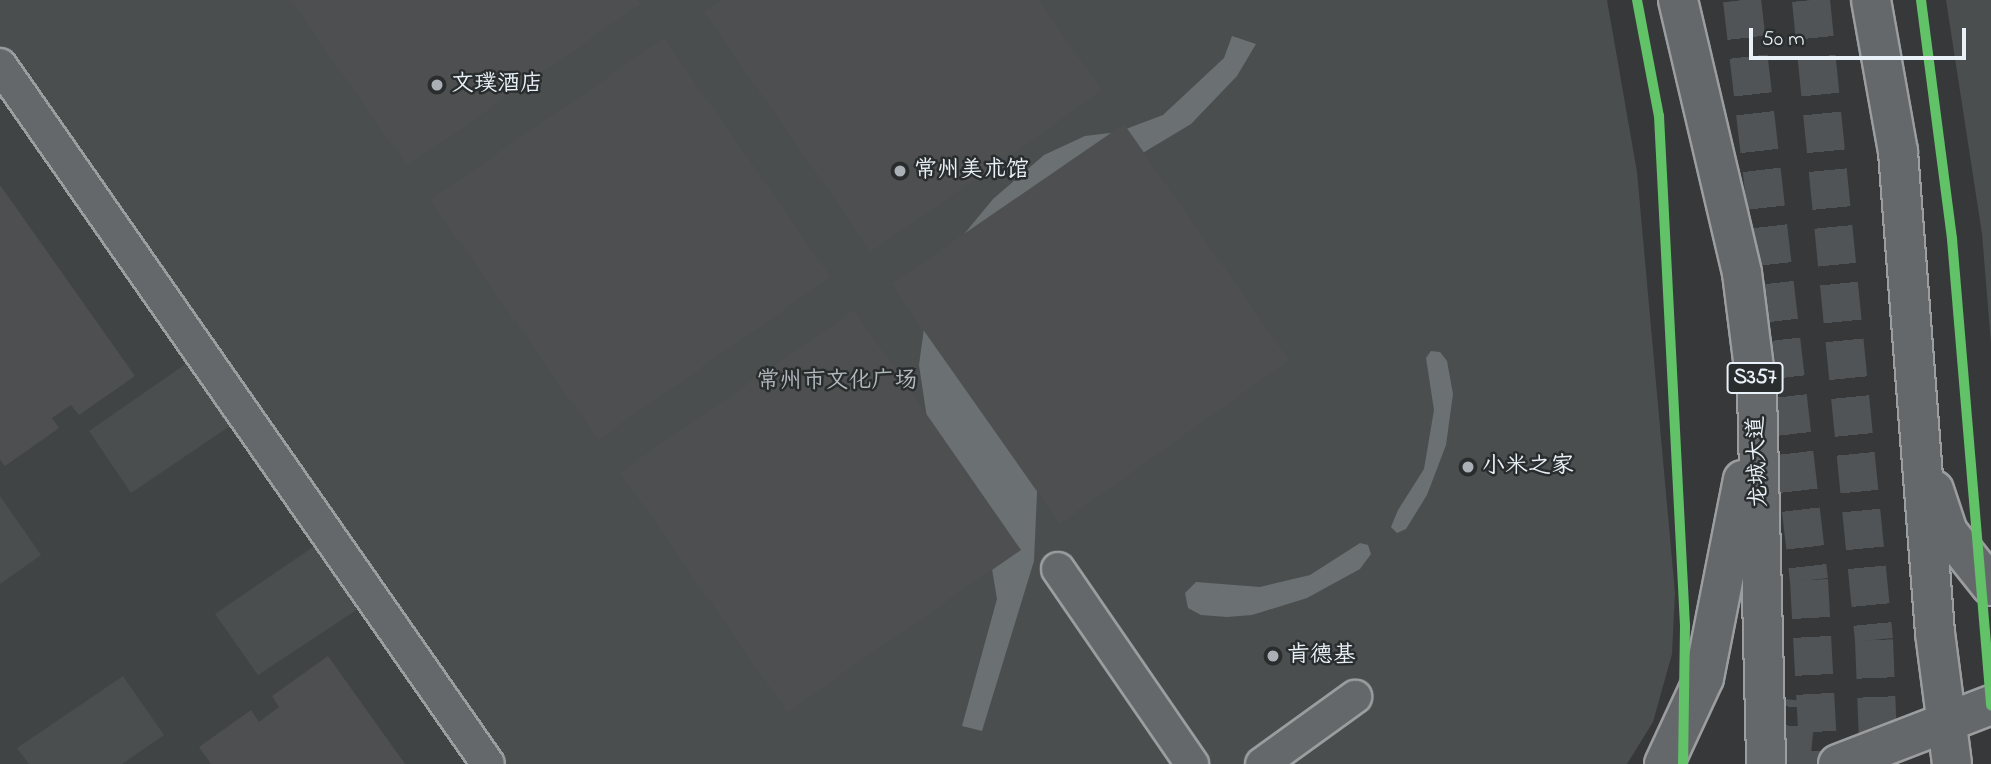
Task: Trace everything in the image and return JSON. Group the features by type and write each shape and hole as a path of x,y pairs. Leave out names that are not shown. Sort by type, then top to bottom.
{"main road":[{"name":"龙城大道","path":"1678,0 1742,273 1757,391 1766,764"},
{"path":"1871,0 1898,152 1919,447 1952,764"},
{"path":"1664,764 1704,678 1728,569 1757,391"},
{"path":"1919,447 1948,532 1991,586"},
{"path":"1838,764 1991,705"}],"lane":[{"path":"0,65 488,764"},
{"path":"1058,569 1192,764"},
{"path":"1262,764 1355,698"}],"shaded area":[{"path":"1232,36 1256,44 1237,76 1191,124 1131,160 1038,470 1034,561 982,731 962,726 997,599 988,545 928,425 919,365 928,299 951,250 993,199 1044,155 1085,136 1118,132 1163,115 1224,58"},
{"path":"0,87 470,764 0,764"},
{"path":"1431,351 1440,352 1447,361 1453,394 1446,445 1427,495 1406,529 1397,533 1391,527 1398,510 1424,469 1434,410 1426,358"},
{"path":"1360,543 1368,545 1371,554 1360,569 1307,598 1252,615 1201,615 1188,608 1185,593 1196,582 1260,587 1310,575"}],"green space":[{"name":"常州市文化广场","path":"0,0 1607,0 1637,172 1675,593 1672,654 1653,722 1627,764 470,764 361,607 258,675 215,614 316,545 233,424 131,493 89,431 190,361 0,87"},
{"path":"1946,0 1991,0 1991,344 1982,234"},
{"path":"0,496 41,555 0,584"},
{"path":"123,676 164,735 122,764 29,764 17,748"}],"building":[{"name":"文璞酒店","path":"290,0 638,0 641,4 407,166"},
{"name":"常州美术馆","path":"721,0 1039,0 1102,91 871,252 704,12"},
{"path":"664,38 831,277 598,440 430,200"},
{"path":"1124,124 1289,360 1060,524 891,284"},
{"path":"0,185 135,376 79,415 71,405 52,418 59,428 5,466 0,460"},
{"path":"854,310 1021,550 787,712 620,472"},
{"path":"328,656 405,764 211,764 199,747 251,710 259,722 279,707 272,696"}],"tunnel":[{"path":"1742,0 1809,580 1819,764"},
{"path":"1811,0 1874,640 1879,764"},
{"path":"1791,764 1797,700"}],"cycle path":[{"path":"1637,0 1659,116 1685,625 1683,764"},
{"path":"1921,0 1952,239 1991,705"}],"place":[{"name":"文璞酒店","path":"437,85"},
{"name":"常州美术馆","path":"900,171"},
{"name":"小米之家","path":"1468,467"},
{"name":"肯德基","path":"1273,656"}]}
